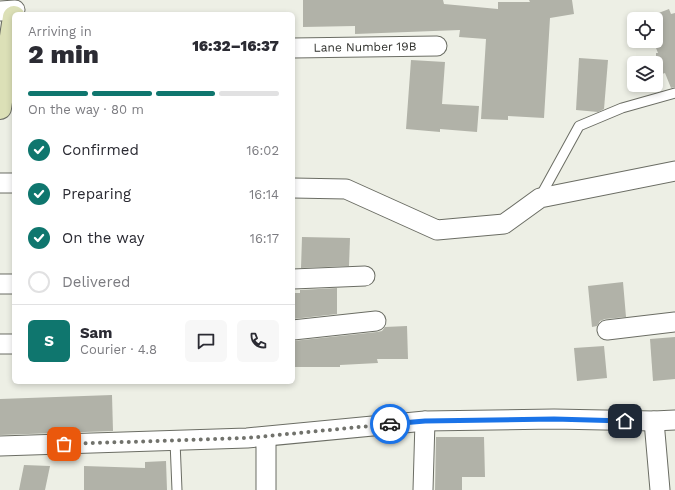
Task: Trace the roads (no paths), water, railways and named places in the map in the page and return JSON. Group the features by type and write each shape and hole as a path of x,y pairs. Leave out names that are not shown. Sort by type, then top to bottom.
{"main road":[{"path":"3,102 3,74 11,52 12,10"}],"street":[{"name":"Lane Number 19B","path":"295,48 437,46"},
{"path":"295,188 346,189 437,230 504,224 540,198 675,171"},
{"path":"0,183 12,183"},
{"path":"295,279 364,276"},
{"path":"0,284 12,284"},
{"path":"295,330 376,321"},
{"path":"606,330 675,322"},
{"path":"0,344 12,344"},
{"path":"0,446 266,437 425,421 554,419 675,420"},
{"path":"423,490 425,421"},
{"path":"654,421 660,490"},
{"path":"266,437 266,490"}],"lane":[{"path":"540,198 579,126 622,108 675,93"},
{"path":"175,441 177,490"}]}
